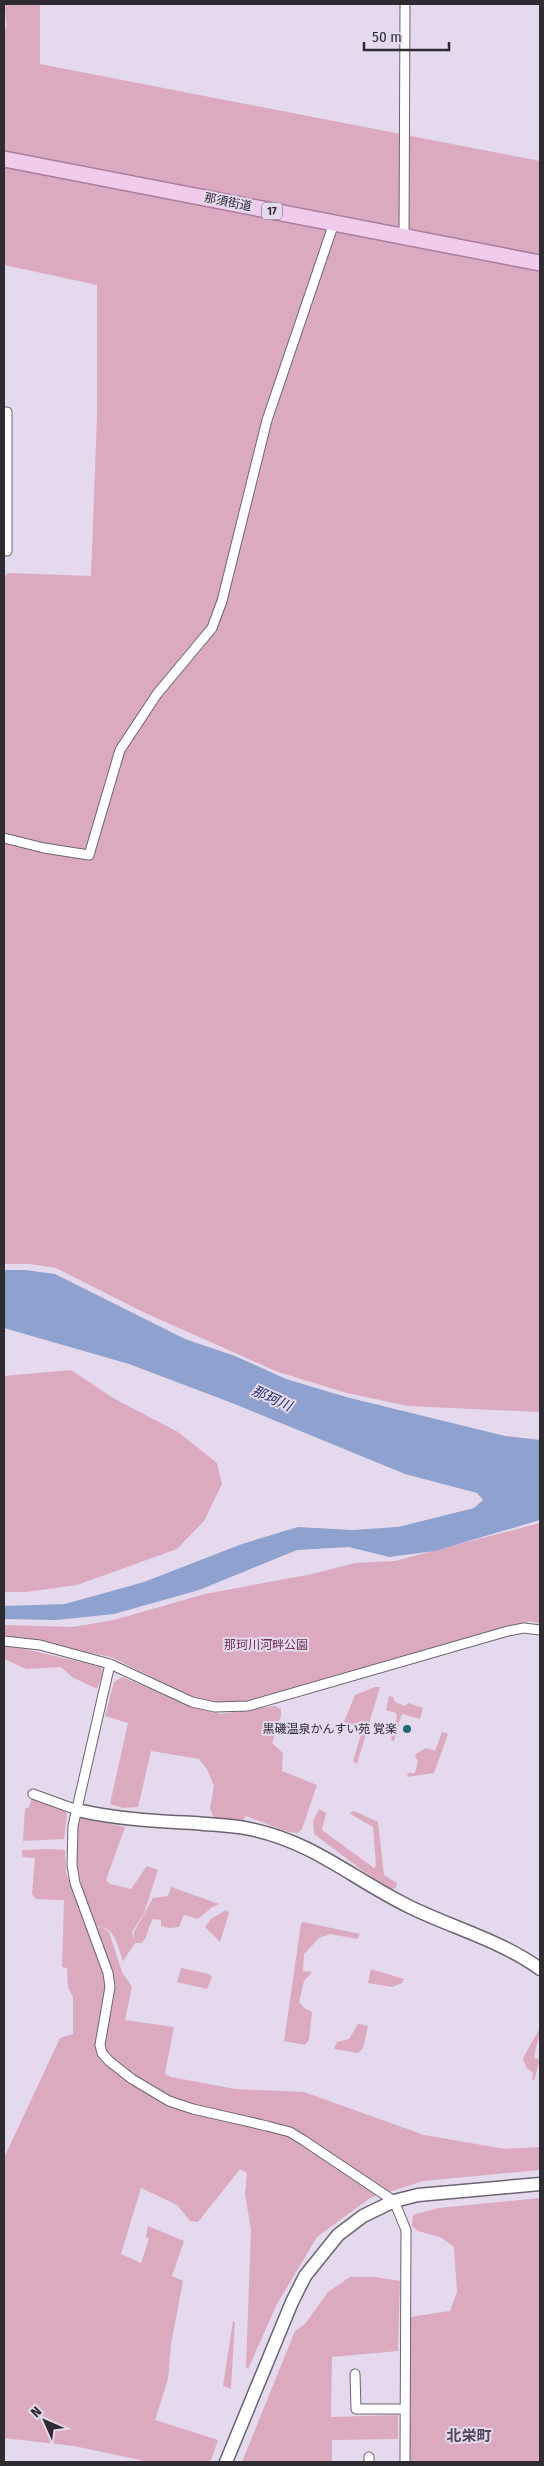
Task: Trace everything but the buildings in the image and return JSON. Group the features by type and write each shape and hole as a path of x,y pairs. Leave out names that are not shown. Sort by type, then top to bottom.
{"main road":[{"name":"那須街道","path":"4,159 540,263"}],"street":[{"path":"404,237 405,4"},
{"path":"4,838 44,848 89,855 120,750 157,694 212,628 222,601 267,420 334,223"},
{"path":"4,412 7,412 7,551 4,550"},
{"path":"4,1641 40,1646 110,1664 192,1702 215,1707 248,1706 508,1631 524,1628 540,1630"},
{"path":"110,1664 72,1835 72,1866 75,1883 108,1973 110,1987 100,2044 102,2053 132,2079 169,2101 193,2110 290,2132 394,2202 406,2230 405,2462"},
{"path":"33,1794 77,1810 122,1818 231,1826 264,1832 324,1856 377,1890 410,1907 518,1955 540,1969"},
{"path":"226,2462 281,2326 305,2276 338,2235 363,2216 394,2202 418,2195 540,2184"},
{"path":"355,2374 356,2409 406,2409"}],"green space":[{"path":"4,4 40,4 40,64 540,161 540,1412 408,1406 347,1393 278,1372 143,1312 56,1268 30,1264 4,1264 4,577 8,573 91,576 97,417 97,285 4,265 4,33 7,26"},
{"path":"71,1370 113,1398 178,1432 217,1463 222,1484 204,1521 177,1549 77,1585 26,1592 4,1592 4,1376"},
{"name":"那珂川河畔公園","path":"540,1523 540,1624 530,1621 253,1700 218,1703 192,1697 111,1657 4,1636 4,1625 73,1627 114,1620 205,1594 312,1574 355,1563 395,1561"},
{"path":"4,1644 101,1667 103,1672 97,1689 72,1677 61,1667 26,1669 4,1659"},
{"path":"122,1677 190,1705 221,1714 275,1706 281,1709 281,1716 272,1743 283,1753 282,1771 317,1785 302,1829 298,1833 288,1832 246,1816 243,1820 214,1818 210,1808 214,1786 207,1769 199,1759 151,1751 138,1807 123,1808 110,1804 128,1723 105,1716 114,1682"},
{"path":"375,1687 380,1687 357,1764 353,1761 363,1728 344,1722 355,1695"},
{"path":"389,1696 393,1697 395,1702 405,1706 408,1703 423,1708 420,1719 403,1714 401,1716 394,1741 391,1740 397,1716 396,1713 386,1710"},
{"path":"442,1732 448,1734 434,1773 407,1777 408,1773 415,1773 418,1761 415,1757 416,1754 426,1748 435,1751"},
{"path":"32,1798 64,1809 67,1814 64,1839 23,1841 25,1809 29,1807"},
{"path":"319,1809 326,1813 322,1830 374,1868 376,1865 373,1827 349,1813 354,1811 378,1822 384,1875 397,1883 396,1888 391,1889 371,1877 314,1834 313,1821"},
{"path":"79,1818 125,1827 106,1880 110,1884 131,1889 147,1866 158,1870 144,1913 132,1932 134,1940 134,1932 153,1898 168,1896 171,1887 219,1904 198,1919 184,1915 179,1927 169,1928 161,1926 161,1920 153,1919 142,1943 135,1943 123,1961 117,1942 111,1933 107,1929 95,1926 82,1886 76,1846"},
{"path":"22,1850 65,1850 66,1873 86,1928 102,1927 109,1932 122,1972 132,1987 125,2020 174,2027 165,2074 171,2077 235,2089 304,2092 424,2135 505,2149 540,2147 540,2170 423,2181 370,2198 317,2237 277,2304 248,2369 246,2367 251,2230 245,2194 247,2173 240,2169 198,2222 190,2221 177,2205 141,2188 121,2254 141,2263 149,2239 146,2237 148,2226 184,2241 172,2276 183,2281 171,2344 168,2379 155,2420 218,2440 211,2460 205,2462 149,2462 74,2446 4,2438 4,2158 60,2038 73,2034 73,1997 68,1987 67,1968 62,1967 64,1900 36,1899 32,1894 35,1858 22,1857"},
{"path":"226,1910 229,1913 220,1942 205,1927 211,1919"},
{"path":"303,1922 360,1934 357,1939 330,1934 319,1938 304,1954 303,1971 312,1972 304,1981 299,2002 304,2008 312,2012 309,2040 305,2045 284,2041 301,1924"},
{"path":"181,1968 209,1974 212,1977 207,1989 177,1982"},
{"path":"371,1969 404,1979 402,1983 392,1987 368,1983"},
{"path":"358,2024 368,2026 363,2048 358,2053 334,2049 337,2042 349,2039"},
{"path":"540,2028 534,2058 540,2059 534,2081 532,2079 533,2073 526,2067 523,2058"},
{"path":"540,2198 540,2462 408,2462 410,2317 450,2311 457,2292 454,2247 440,2237 418,2231 412,2226 413,2215 438,2208"},
{"path":"350,2277 375,2277 400,2281 398,2351 332,2357 331,2417 398,2415 398,2439 332,2440 332,2462 242,2462 295,2331 305,2324 328,2292"},
{"path":"233,2321 235,2322 231,2389 223,2386"}],"water":[{"name":"那珂川","path":"4,1270 25,1270 55,1274 185,1339 235,1356 286,1379 346,1397 505,1436 540,1440 540,1520 435,1551 389,1557 349,1547 297,1550 199,1590 114,1614 56,1620 4,1619 4,1606 65,1604 144,1582 242,1544 298,1527 352,1530 398,1527 474,1508 483,1500 477,1493 405,1474 232,1403 129,1364 4,1328"}],"place":[{"name":"黒磯温泉かんすい苑 覚楽","path":"407,1729"}],"district":[{"name":"北栄町","path":"469,2436"}]}
